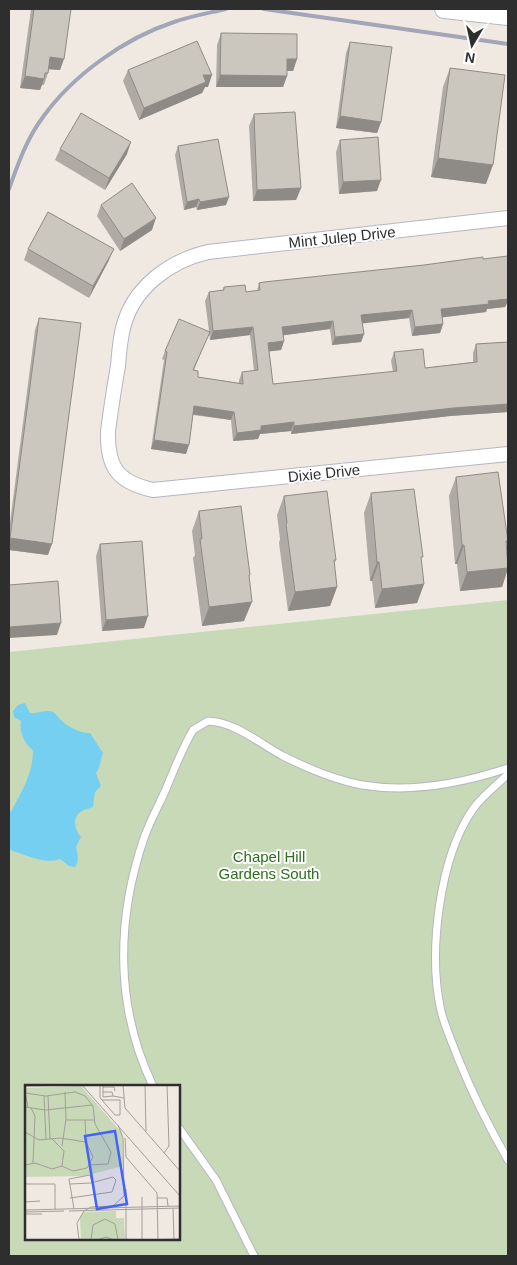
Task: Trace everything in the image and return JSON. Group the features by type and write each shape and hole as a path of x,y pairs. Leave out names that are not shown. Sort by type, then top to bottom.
{"street":[{"path":"444,9 508,16"},
{"name":"Mint Julep Drive","path":"141,487 125,480 110,461 108,431 123,327 130,309 140,294 163,270 193,255 208,252 508,218"},
{"name":"Dixie Drive","path":"141,487 164,490 508,454"}],"lane":[{"path":"153,1085 143,1065 125,996 123,969 125,920 132,880 145,836 193,730 208,721 226,724 300,764 333,777 362,785 410,787 462,781 508,768"},
{"path":"508,774 474,808 462,828 450,856 443,881 439,912 436,966 442,1012 450,1038 482,1111 508,1160"},
{"path":"180,1129 216,1180 254,1256"}],"green space":[{"name":"Chapel Hill Gardens South","path":"508,600 508,1256 9,1256 9,652"}],"water":[{"path":"25,703 30,713 53,712 71,728 90,733 103,753 96,773 101,786 95,792 93,807 82,811 75,820 77,831 81,837 76,847 78,858 75,867 69,866 60,859 48,861 36,859 12,851 9,848 9,813 26,782 33,759 33,751 25,741 22,733 21,721 14,717 13,711 18,705"}],"building":[{"path":"34,9 71,9 64,59 50,57 48,73 45,73 44,79 25,76"},
{"path":"221,33 297,34 297,59 287,59 287,76 220,75"},
{"path":"197,41 212,75 203,75 206,82 144,108 128,70"},
{"path":"350,42 392,47 381,122 340,116"},
{"path":"450,68 505,75 493,165 438,158"},
{"path":"295,112 301,188 257,190 254,114"},
{"path":"81,113 131,142 109,178 60,149"},
{"path":"378,137 381,180 343,182 340,140"},
{"path":"218,139 229,197 200,202 199,199 187,202 178,146"},
{"path":"132,183 156,218 124,239 101,205"},
{"path":"48,212 114,249 93,286 28,249"},
{"path":"508,256 508,299 488,301 489,304 441,309 443,324 415,327 412,310 361,315 364,334 335,337 333,321 282,327 284,341 268,343 273,384 397,371 394,352 423,349 425,368 477,362 476,344 508,342 508,404 453,408 294,426 294,422 261,426 261,430 237,433 234,412 194,406 189,445 154,440 167,352 165,351 179,319 210,332 193,370 198,371 198,377 243,384 242,372 258,370 253,327 213,331 209,292 224,290 224,287 245,285 246,292 260,290 259,283 264,282 483,257 483,259"},
{"path":"39,318 81,323 52,544 10,538"},
{"path":"498,472 508,541 506,541 508,568 467,572 464,545 462,545 456,477"},
{"path":"414,489 423,557 421,557 424,584 382,589 379,562 377,562 371,493"},
{"path":"327,491 336,560 334,560 337,587 295,592 284,496"},
{"path":"241,506 252,602 209,607 200,539 202,539 199,511"},
{"path":"142,541 148,616 106,620 100,544"},
{"path":"58,581 61,623 9,627 9,585"}],"railway":[{"path":"9,189 23,152 37,125 55,102 85,73 119,48 156,29 187,18 226,9"},
{"path":"264,9 508,44"}]}
